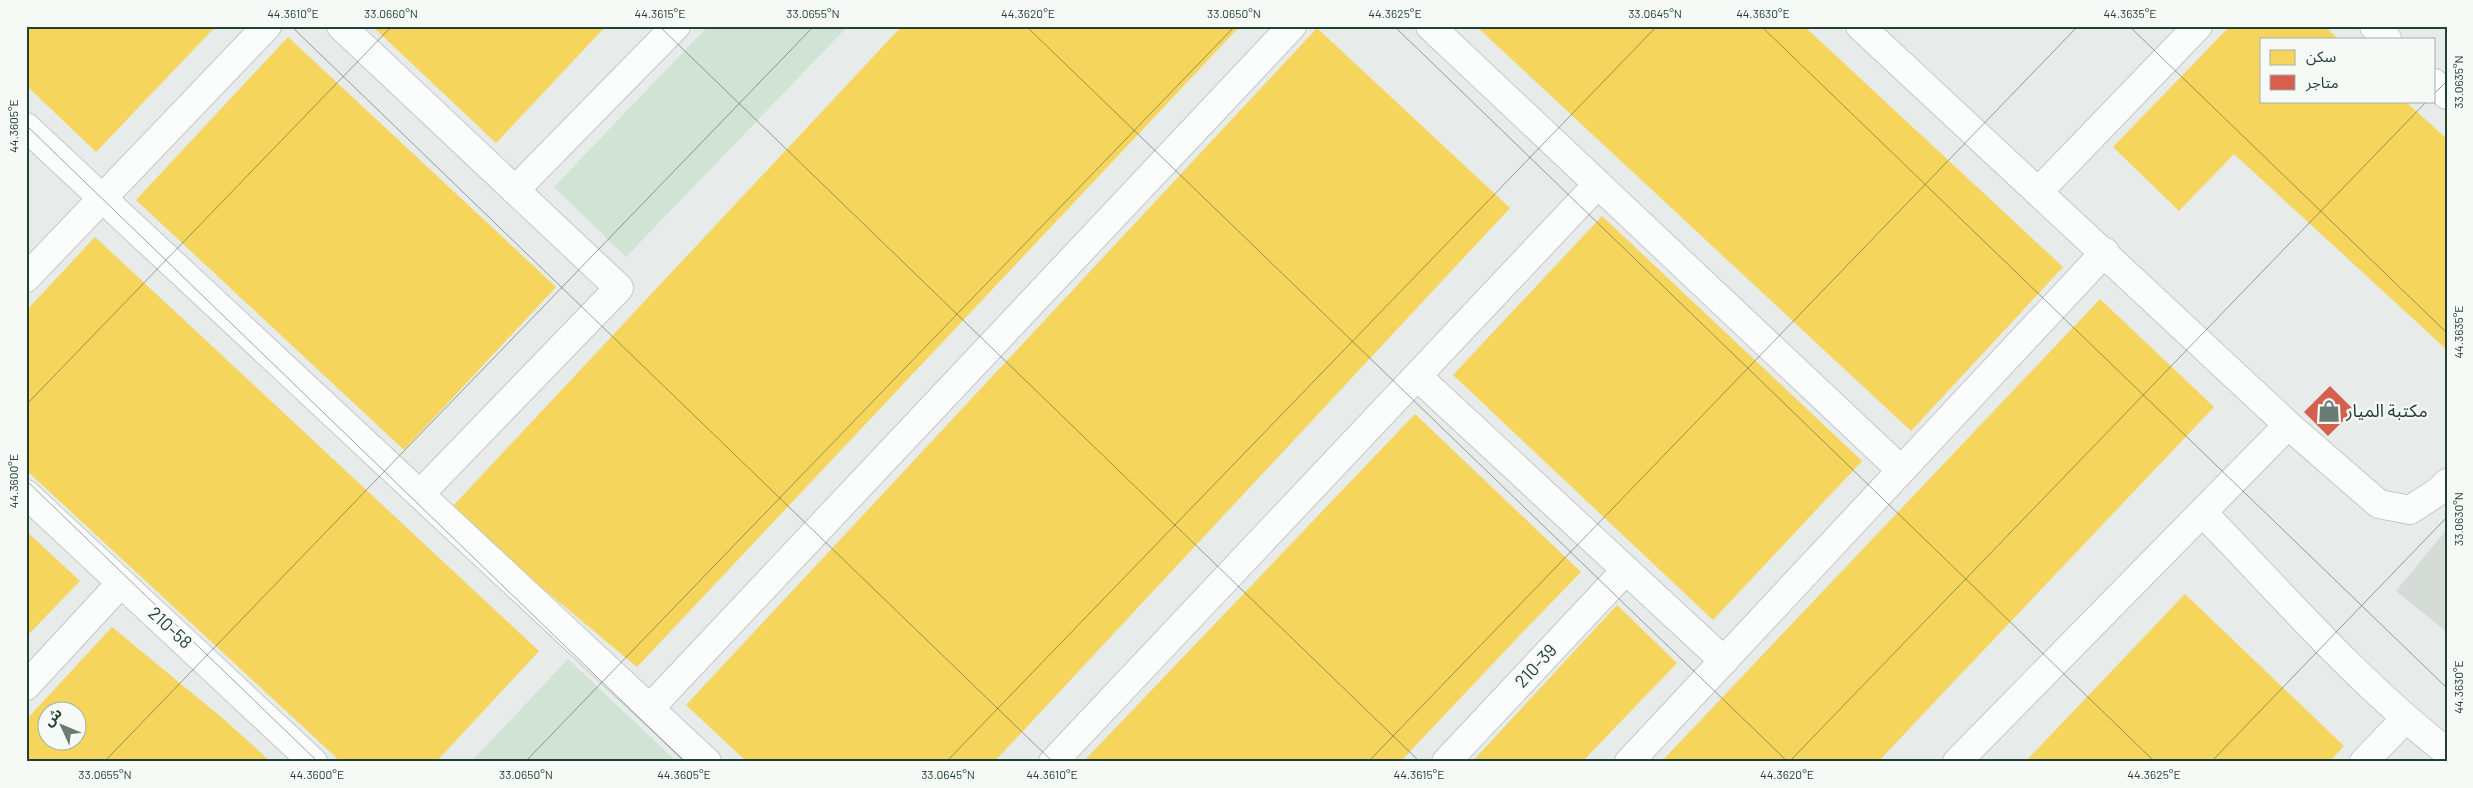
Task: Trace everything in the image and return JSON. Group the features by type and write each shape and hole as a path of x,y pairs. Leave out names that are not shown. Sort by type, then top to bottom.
{"street":[{"path":"26,278 267,26"},
{"path":"341,26 619,288 420,494"},
{"path":"516,190 676,26"},
{"path":"650,708 1292,26"},
{"path":"1430,26 1901,470"},
{"path":"1860,26 2105,252 2288,425 2379,504 2410,510 2439,491 2447,483"},
{"path":"2038,192 2198,26"},
{"path":"2374,26 2386,38"},
{"path":"2436,85 2447,95"},
{"path":"26,127 707,762"},
{"path":"1053,762 1598,184"},
{"path":"1629,762 2105,252"},
{"path":"1416,376 1724,661"},
{"path":"1957,762 2288,425"},
{"name":"210-58","path":"26,494 313,762"},
{"path":"2203,513 2405,719 2447,752"},
{"name":"210-39","path":"1446,762 1626,570"},
{"path":"26,686 121,583"},
{"path":"2364,762 2405,719"}],"shaded area":[{"path":"2447,529 2447,632 2396,591"}],"green space":[{"path":"708,26 848,26 626,257 554,187"},
{"path":"568,659 677,762 471,762"}],"building: سكن":[{"path":"26,26 216,26 96,152 26,85"},
{"path":"372,26 606,26 496,143"},
{"path":"902,26 1240,26 637,667 534,581 453,506"},
{"path":"1476,26 1804,26 2063,267 1911,431"},
{"path":"2230,26 2325,26 2337,38 2260,38 2260,102 2406,102 2447,139 2447,350 2234,154 2179,211 2113,147"},
{"path":"1317,28 1510,208 994,762 747,762 686,705"},
{"path":"288,37 556,287 404,450 136,200"},
{"path":"1602,216 1862,461 1713,620 1453,375"},
{"path":"95,237 539,651 436,762 341,762 26,470 26,311"},
{"path":"2100,299 2214,407 1878,762 1661,762"},
{"path":"1415,414 1581,572 1400,762 1083,762"},
{"path":"26,531 80,581 26,637"},
{"path":"2185,594 2344,746 2329,762 2025,762"},
{"path":"1617,605 1677,663 1582,762 1472,762"},
{"path":"112,627 227,722 271,762 26,762 26,720 38,707 38,750 88,750 88,700 44,700"}],"building: متاجر":[{"name":"مكتبة الميار","path":"2330,386 2354,410 2328,436 2304,412"}],"place":[{"name":"مكتبة الميار","path":"2329,411"}]}
